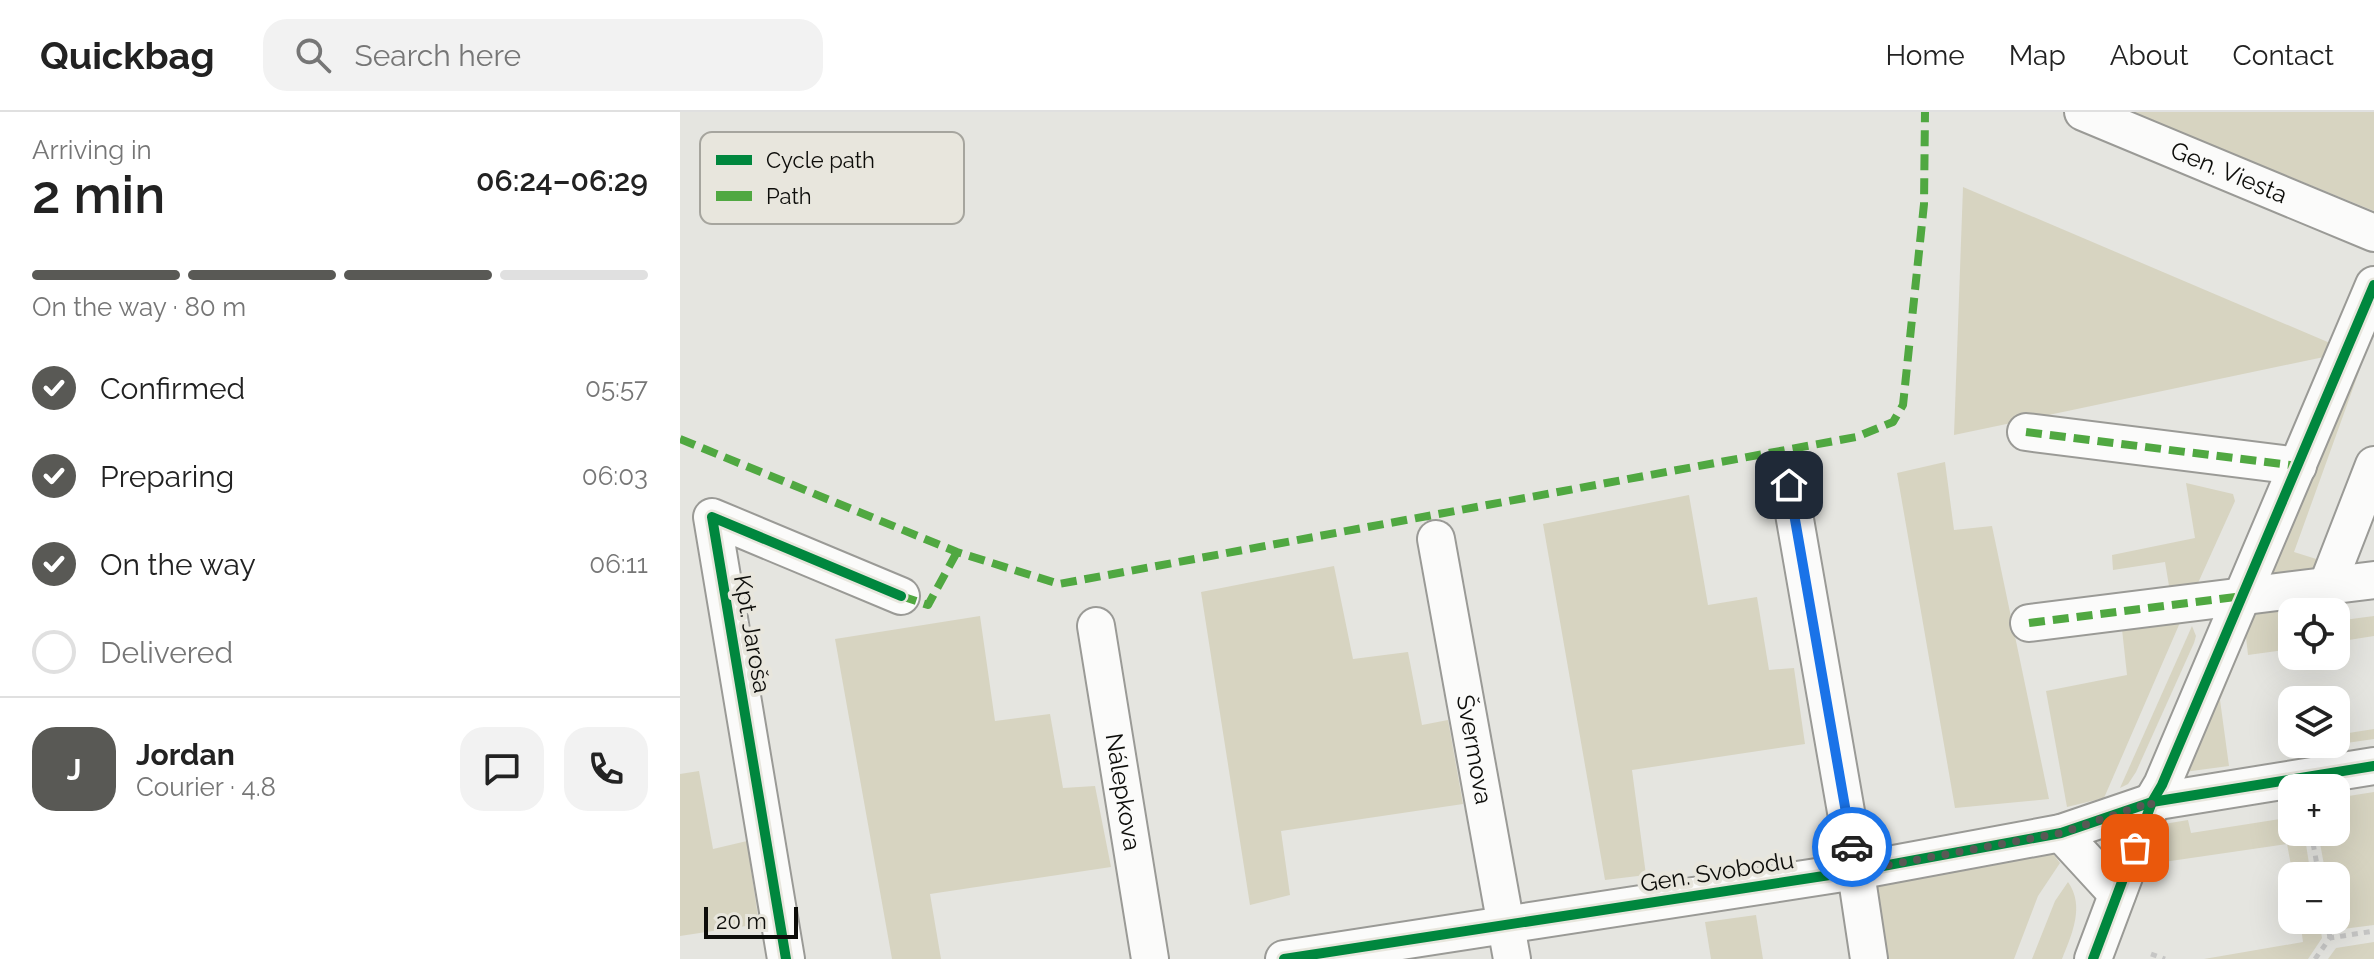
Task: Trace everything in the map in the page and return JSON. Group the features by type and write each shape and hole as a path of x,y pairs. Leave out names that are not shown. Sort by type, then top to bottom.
{"street":[{"name":"Gen. Viesta","path":"2083,112 2374,233"},
{"path":"2093,959 2152,802 2162,785 2374,285"},
{"path":"2026,432 2298,466"},
{"path":"2327,586 2374,465"},
{"path":"1789,485 1869,959"},
{"name":"Kpt. Jaroša","path":"786,959 712,517 901,596"},
{"name":"Švermova","path":"1436,539 1510,942"},
{"path":"2029,623 2374,580"},
{"name":"Nálepkova","path":"1096,626 1150,959"},
{"name":"Gen. Svobodu","path":"1284,959 1510,942 1856,871 2061,833 2152,802 2374,766"},
{"path":"2061,833 2117,894"}],"path":[{"path":"2330,938 2374,931"},
{"path":"2315,959 2330,938 2329,934"},
{"path":"2151,954 2165,959"}],"shaded area":[{"path":"2131,112 2374,112 2374,211"},
{"path":"1963,187 2330,343 2324,357 1954,435"},
{"path":"2374,330 2294,552 2329,563 2324,578 2256,586"},
{"path":"1945,462 1954,530 1992,526 2049,799 1955,808 1897,473"},
{"path":"2186,483 2233,494 2235,501 2198,583 2169,586 2165,562 2113,570 2112,555 2195,538"},
{"path":"1689,495 1708,605 1757,597 1769,670 1794,668 1805,744 1632,770 1646,875 1605,880 1543,524"},
{"path":"1334,566 1353,659 1408,652 1422,725 1448,720 1463,804 1281,831 1290,895 1250,905 1201,592"},
{"path":"2278,608 2278,651 2248,655 2246,637 2220,700 2229,766 2184,772 2241,631 2247,634 2245,612"},
{"path":"980,616 995,721 1050,714 1063,788 1095,786 1111,867 930,894 941,959 892,959 835,639"},
{"path":"2374,616 2374,636 2350,640 2350,619"},
{"path":"2182,618 2104,798 2067,807 2046,691 2127,675 2121,620"},
{"path":"2192,626 2196,636 2194,643 2136,772 2128,784 2120,788"},
{"path":"2374,729 2374,739 2350,742 2350,733"},
{"path":"699,771 713,849 747,841 759,924 680,936 680,774"},
{"path":"2374,792 2374,925 2350,928 2350,862 2323,862 2321,846 2350,846 2350,796"},
{"path":"2278,819 2278,845 2150,864 2164,824 2188,820 2191,833"},
{"path":"2047,846 2060,863 2038,896 2014,959 1880,959 1867,880"},
{"path":"2287,846 2306,846 2309,862 2290,862"},
{"path":"2068,882 2076,901 2076,910 2073,930 2062,959 2032,959 2055,901"},
{"path":"1756,915 1763,959 1711,959 1705,922"},
{"path":"2302,934 2321,934 2322,938 2308,959 2204,959 2303,942"},
{"path":"2374,942 2374,959 2328,959 2336,948"}],"marked path":[{"path":"680,439 957,552 1059,584 1856,437 1893,422 1903,405 1924,204 1925,112"},
{"path":"2026,432 2298,466"},
{"path":"901,596 928,605 957,552"},
{"path":"2029,623 2243,596"}],"cycle path":[{"path":"2093,959 2152,802 2162,785 2374,285"},
{"path":"786,959 712,517 901,596"},
{"path":"1284,959 1856,871 2061,833 2152,802 2374,766"}],"way so far":[{"path":"1852,847 1856,871 2061,833 2152,802 2135,848"}],"route":[{"path":"1789,485 1852,847"}]}
